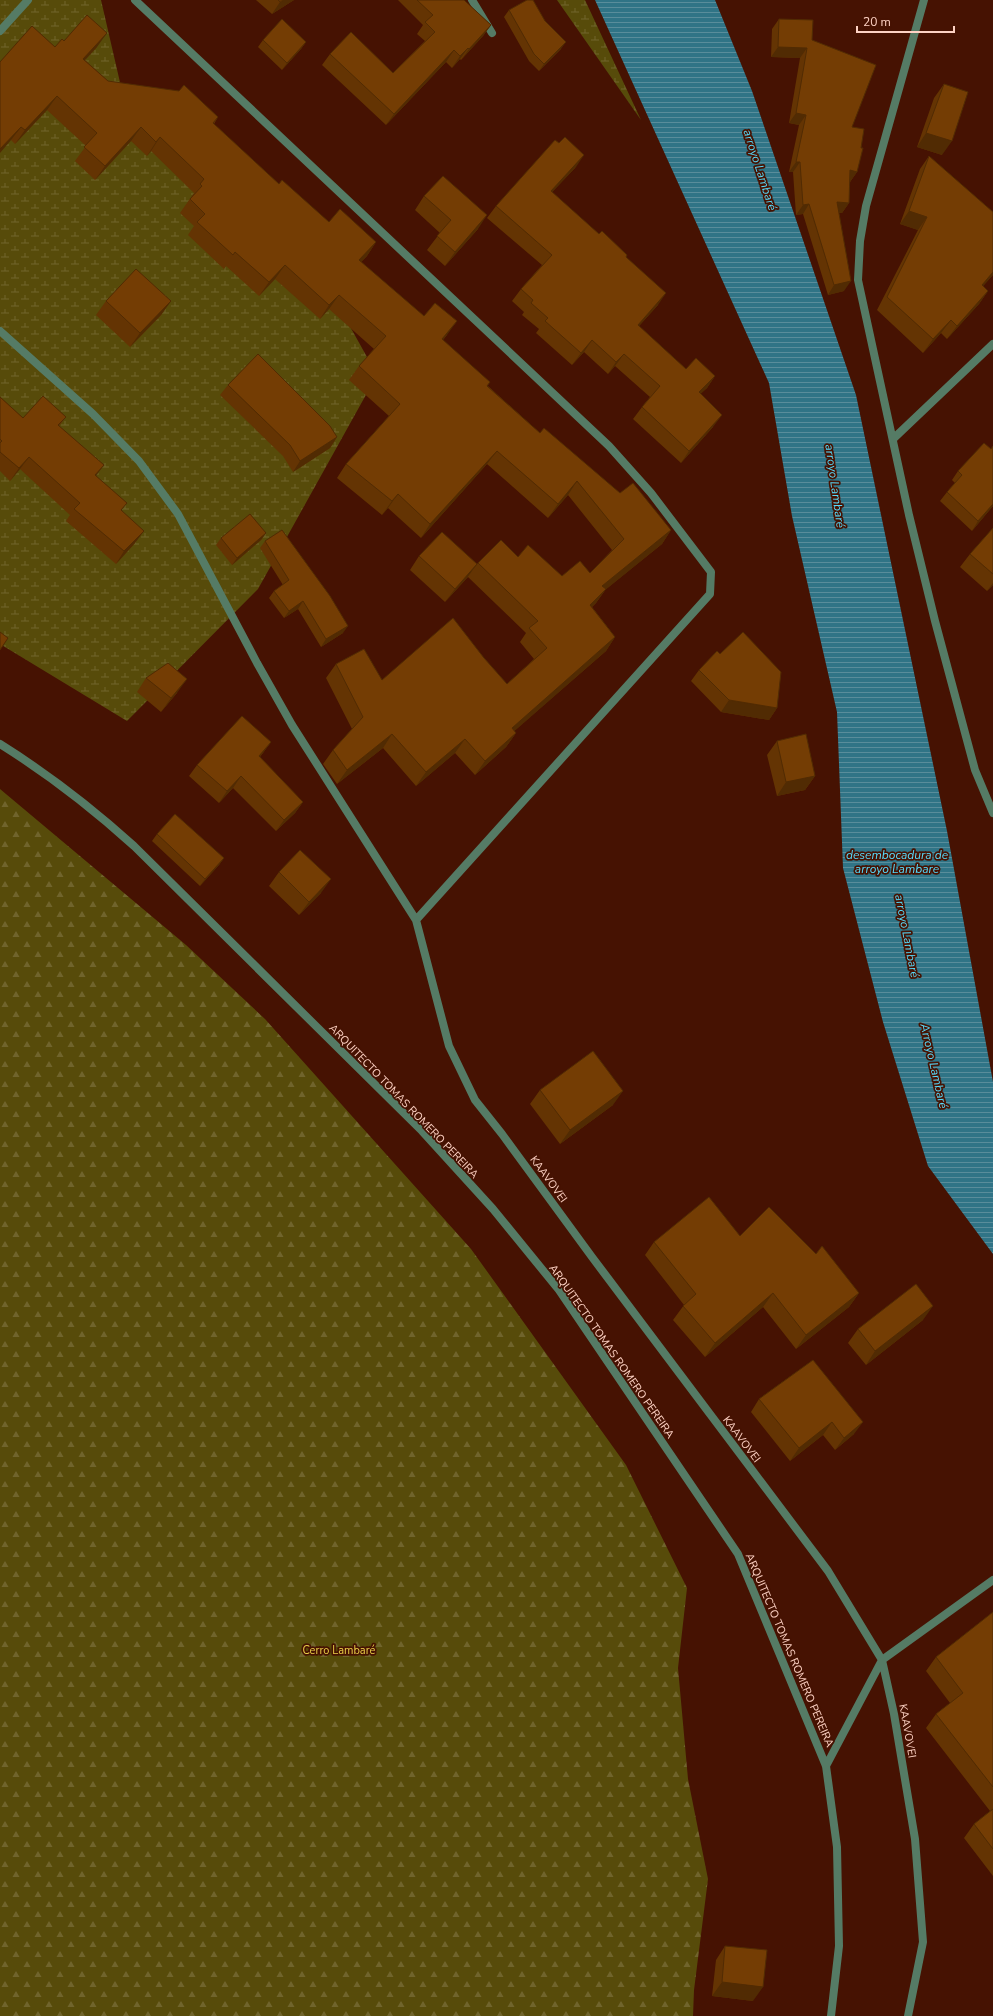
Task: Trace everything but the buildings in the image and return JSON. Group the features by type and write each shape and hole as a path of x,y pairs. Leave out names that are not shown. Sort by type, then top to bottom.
{"street":[{"path":"0,31 28,0"},
{"path":"135,0 609,446 651,493 711,572 710,594 416,920"},
{"path":"472,0 492,33"},
{"path":"924,0 866,206 860,241 858,280 909,516 975,770 993,813"},
{"name":"KAAVOVEI","path":"0,331 103,424 139,461 178,514 257,663 292,725 416,920 449,1046 475,1100 502,1134 596,1263 828,1571 882,1660 894,1714 915,1839 923,1942 908,2016"},
{"path":"893,439 993,344"},
{"name":"ARQUITECTO TOMAS ROMERO PEREIRA","path":"0,744 39,768 102,817 134,846 422,1131 493,1208 559,1290 738,1554 826,1766 838,1847 839,1946 831,2016"},
{"path":"826,1766 882,1660 993,1580"}],"green space":[{"path":"0,0 101,0 122,91 318,269 377,375 258,589 127,721 0,644"},
{"path":"557,0 585,0 641,120"},
{"name":"Cerro Lambaré","path":"0,789 186,945 265,1019 471,1249 626,1465 687,1588 678,1668 688,1779 708,1879 694,1990 693,2016 0,2016"}],"water":[{"name":"desembocadura de arroyo Lambare","path":"595,0 715,0 752,91 856,395 947,831 993,1082 993,1254 928,1166 883,1022 843,868 837,712 792,516 769,383"}],"water label":[{"name":"arroyo Lambaré","path":"760,170"},
{"name":"arroyo Lambaré","path":"835,486"},
{"name":"arroyo Lambaré","path":"907,936"},
{"name":"Arroyo Lambaré","path":"934,1066"}]}
